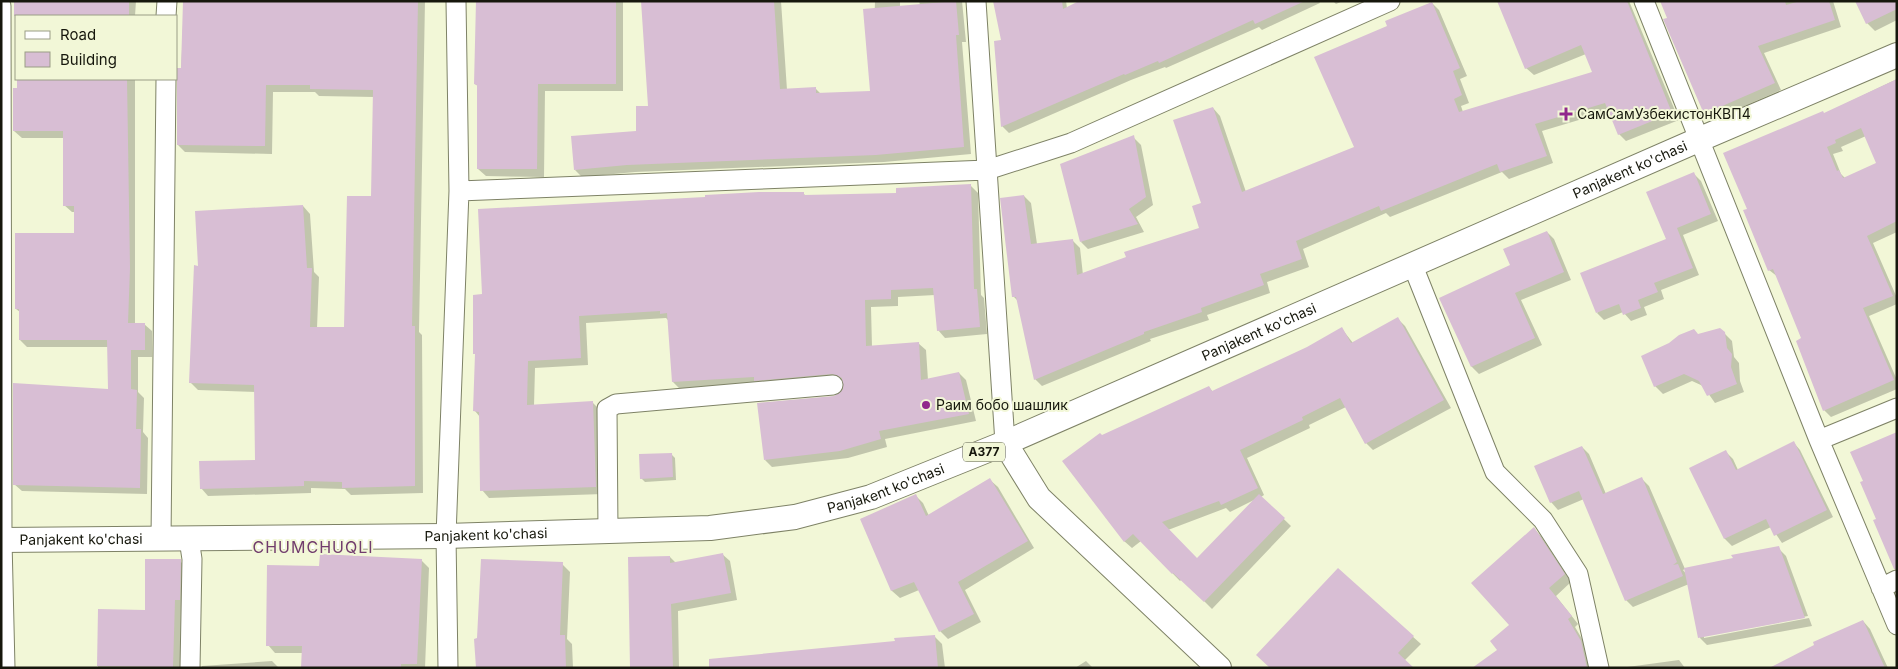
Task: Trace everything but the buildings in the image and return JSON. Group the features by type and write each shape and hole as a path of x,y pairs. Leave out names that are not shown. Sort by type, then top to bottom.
{"main road":[{"name":"Panjakent ko'chasi","path":"2,540 446,536 608,532 710,528 753,524 833,509 871,497 1005,443 1897,55"},
{"path":"1005,443 1038,498 1219,668"}],"street":[{"path":"166,15 167,1"},
{"path":"448,668 446,536 459,191 456,1"},
{"path":"976,1 1005,443"},
{"path":"459,191 987,170 1071,143 1390,1"},
{"path":"1644,1 1819,440 1889,584 1897,624"},
{"path":"1,6 2,540 5,668"},
{"path":"161,539 166,80"},
{"path":"1413,266 1495,472 1543,520 1578,574 1599,668"},
{"path":"608,532 607,409 616,404 833,385"},
{"path":"1819,440 1897,408"},
{"path":"190,539 192,559 190,668"}],"place":[{"name":"СамСамУзбекистонКВП4","path":"1566,114"},
{"name":"Раим бобо шашлик","path":"926,405"}],"district":[{"name":"CHUMCHUQLI","path":"313,547"}]}
